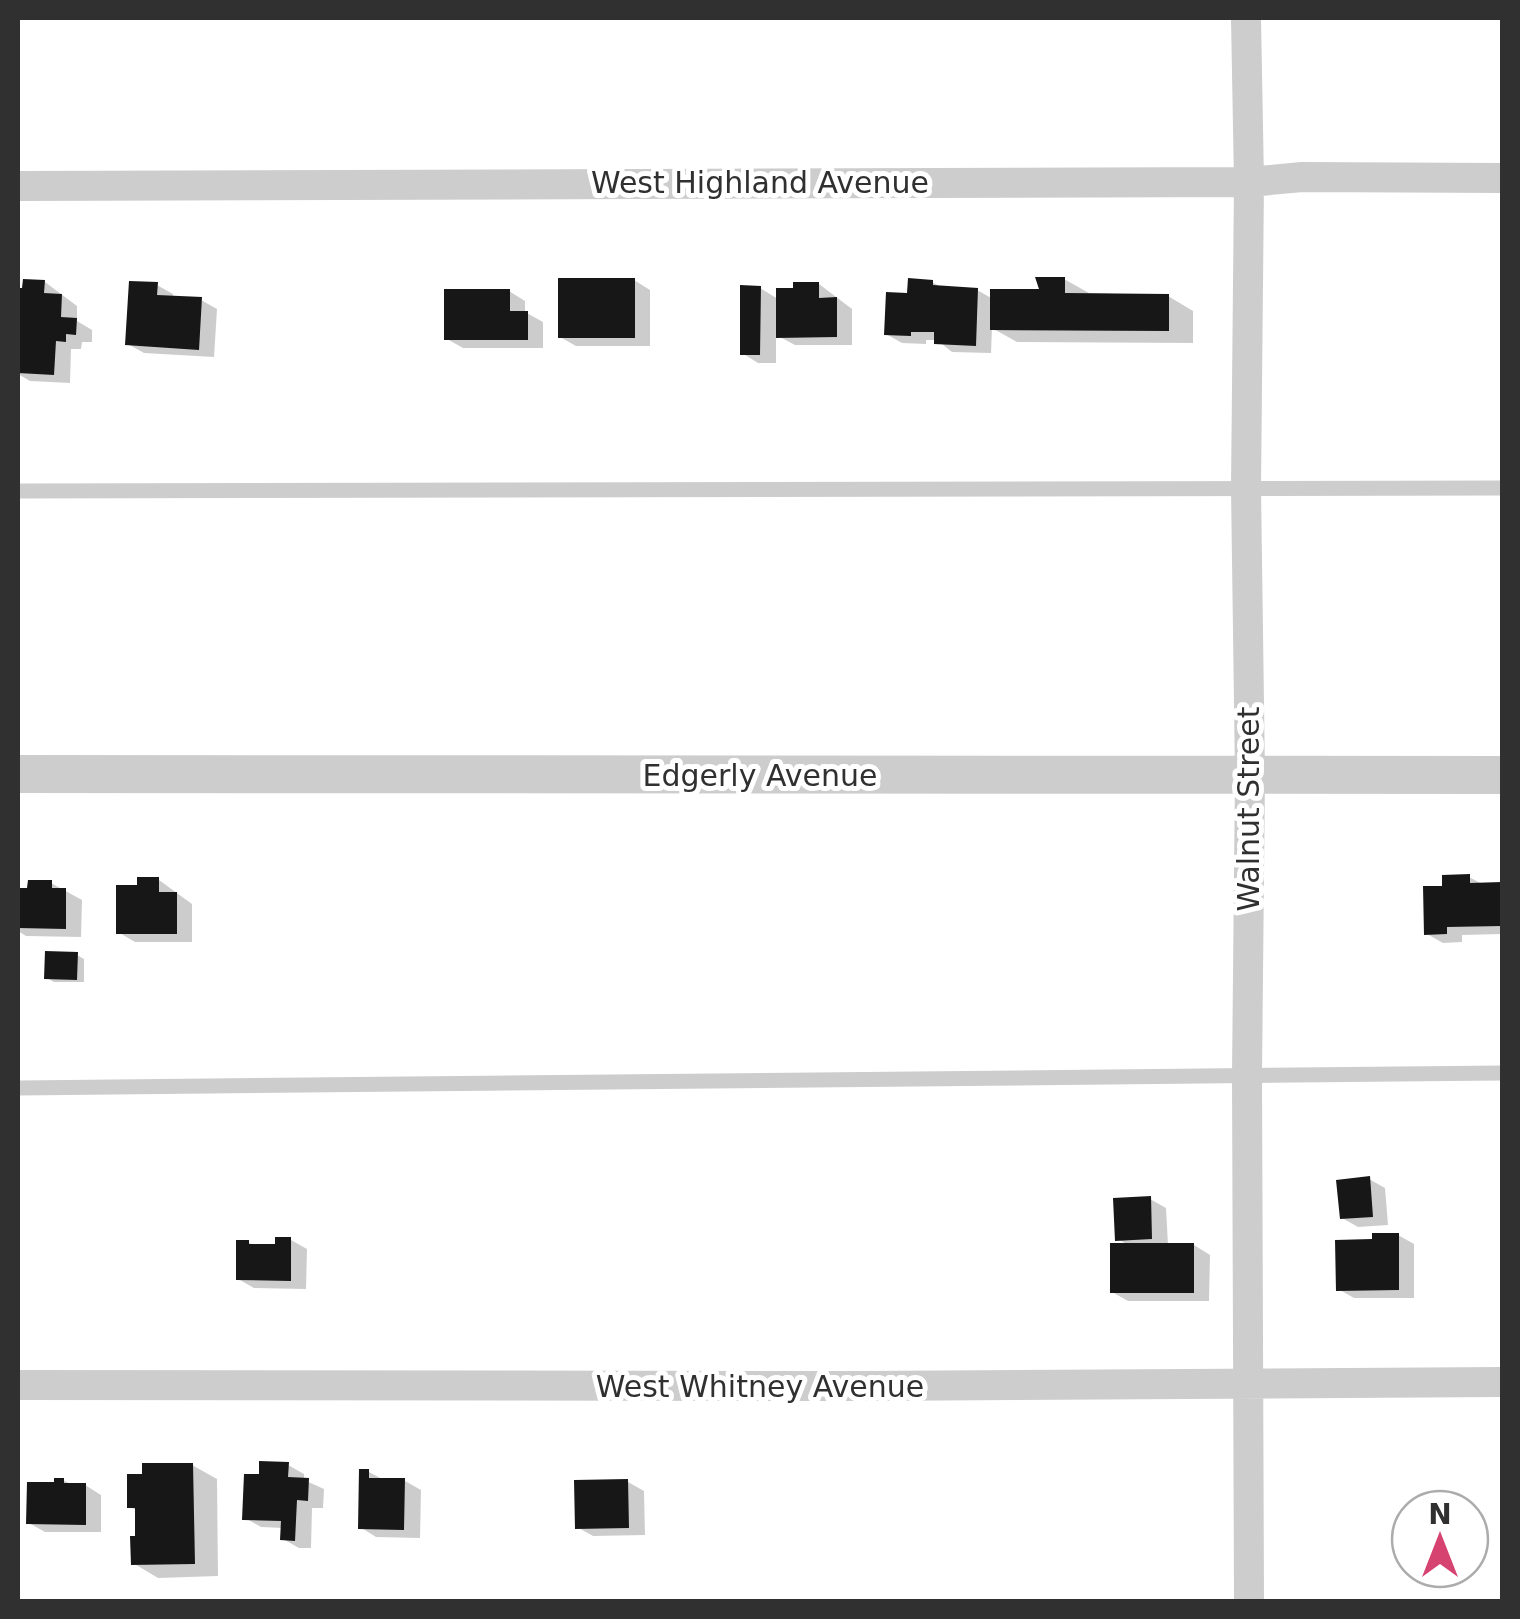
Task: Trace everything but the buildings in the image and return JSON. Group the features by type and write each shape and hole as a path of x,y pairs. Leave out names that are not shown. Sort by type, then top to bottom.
{"street":[{"name":"Walnut Street","path":"1246,18 1249,1602"},
{"name":"West Highland Avenue","path":"18,186 1502,178"},
{"name":"Edgerly Avenue","path":"18,774 1502,775"},
{"name":"West Whitney Avenue","path":"18,1385 1502,1382"}],"lane":[{"path":"18,491 1502,488"},
{"path":"18,1088 1502,1073"}]}
